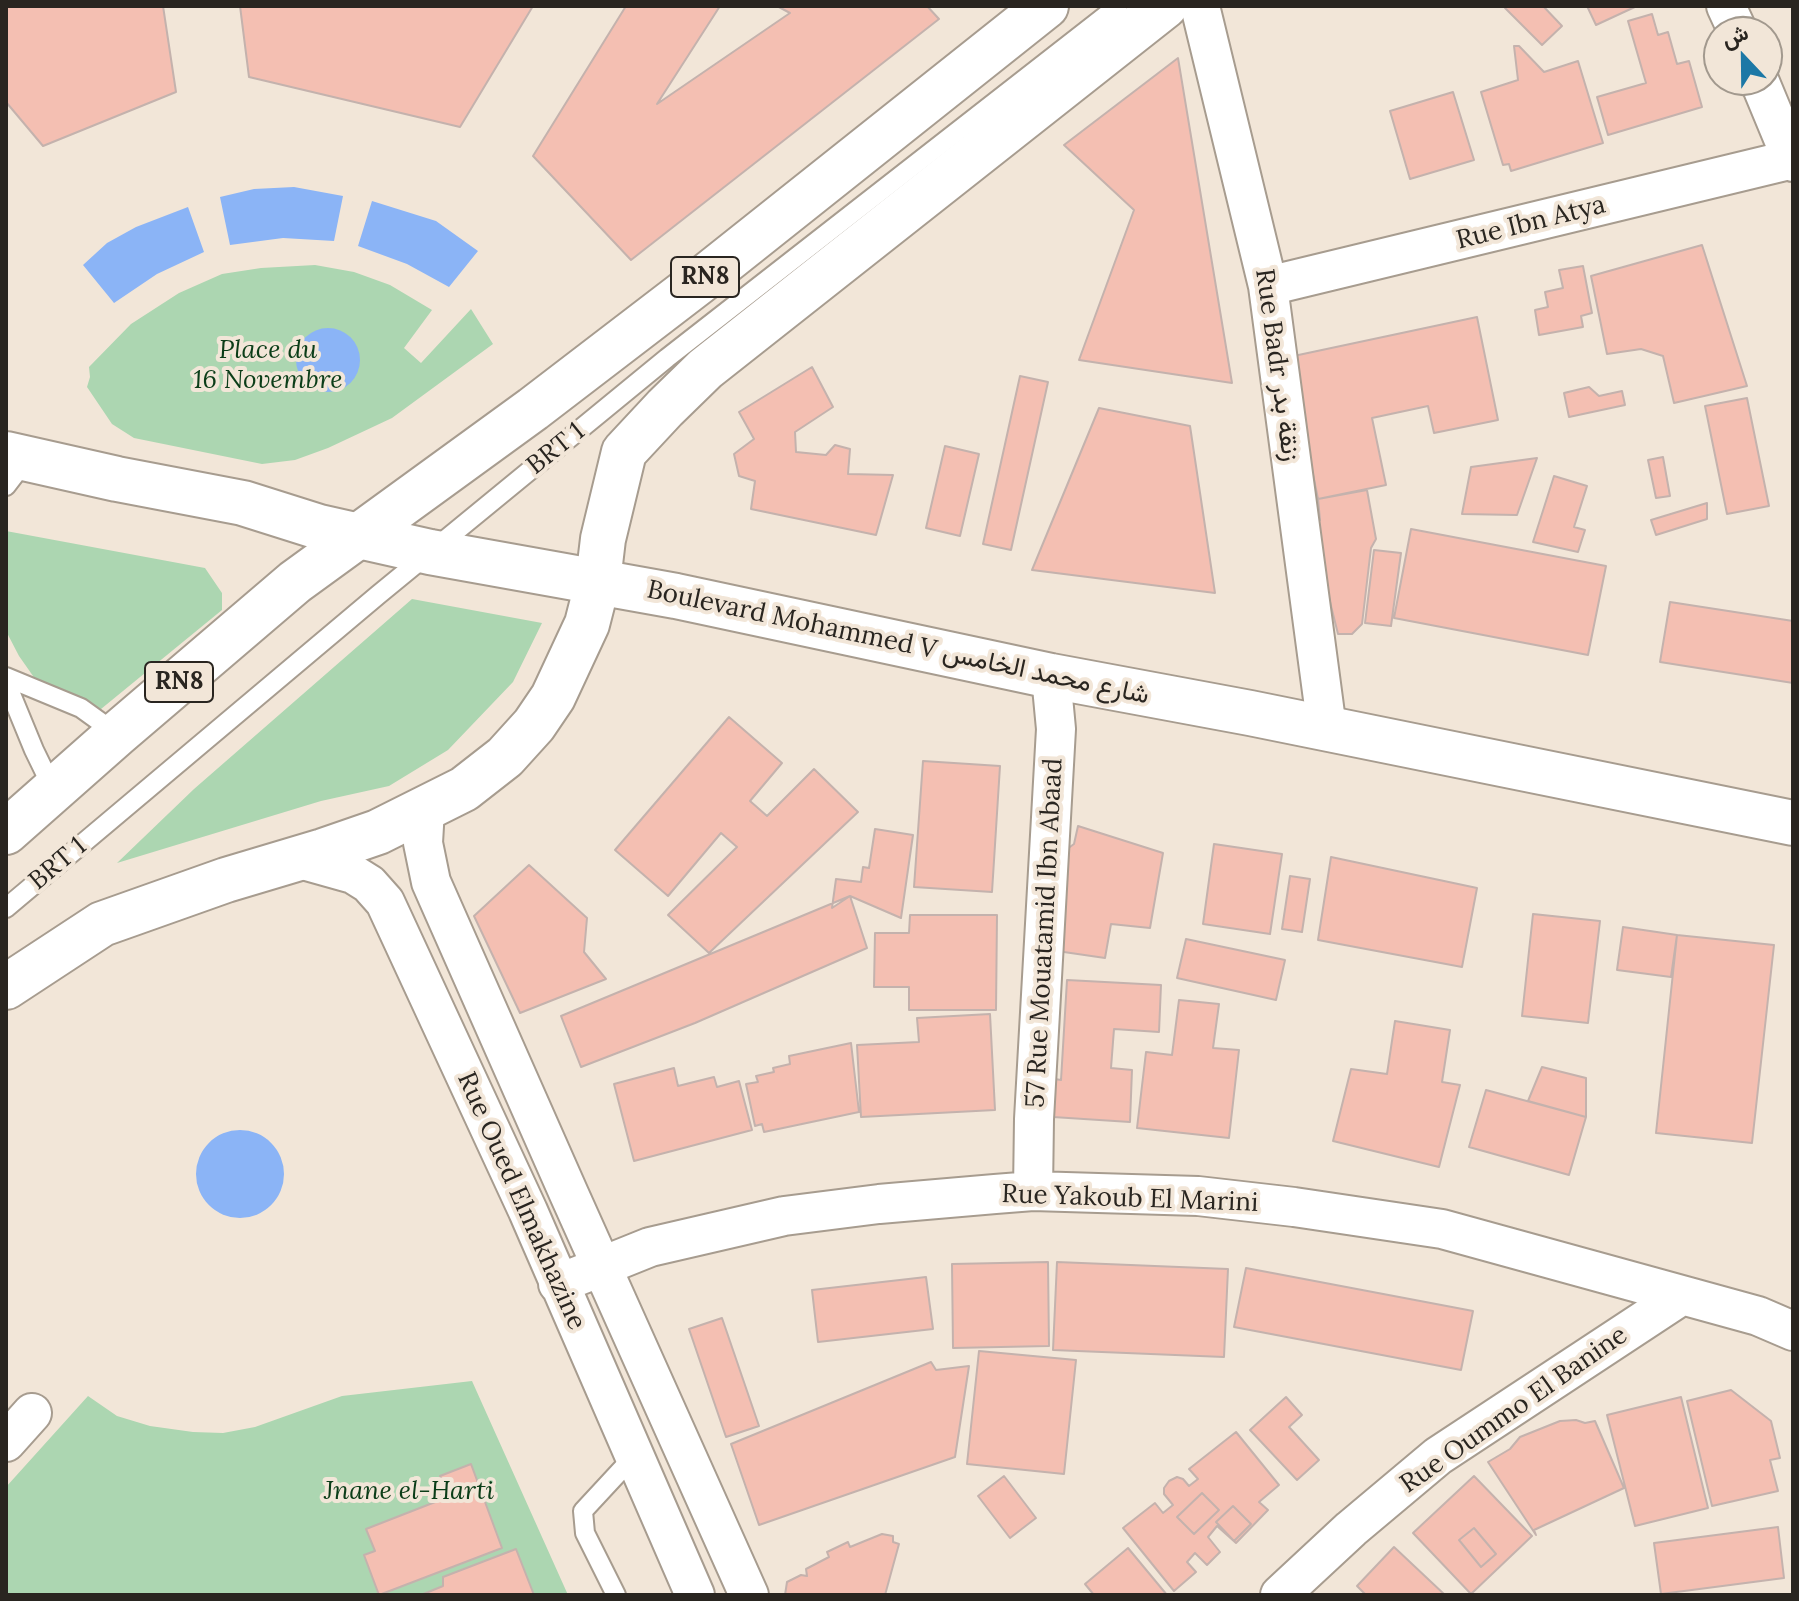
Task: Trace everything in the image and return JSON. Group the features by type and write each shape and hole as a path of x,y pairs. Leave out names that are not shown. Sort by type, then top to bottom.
{"main road":[{"name":"RN8","path":"6,832 295,582 533,409 704,278 1046,6"},
{"name":"RN8","path":"6,987 102,924 365,836 464,789 505,757 534,725 553,697 581,638 598,581 603,539 624,452 705,369 1165,6"},
{"name":"Boulevard Mohammed V شارع محمد الخامس","path":"13,466 117,479 243,503 319,527 430,552 736,608 1051,676 1793,823"}],"street":[{"name":"Rue Badr زنقة بدر","path":"1200,6 1268,286 1327,729"},
{"path":"1766,96 1793,160"},
{"name":"Rue Ibn Atya","path":"1268,286 1793,160"},
{"name":"57 Rue Mouatamid Ibn Abaad","path":"1033,1191 1034,1119 1056,729 1051,676"},
{"name":"Rue Oued Elmakhazine","path":"425,809 423,843 431,882 749,1595"},
{"name":"Rue Oued Elmakhazine","path":"296,858 353,874 369,884 385,902 528,1211 695,1595"},
{"name":"Rue Yakoub El Marini","path":"558,1284 650,1247 784,1216 879,1204 1033,1191 1198,1196 1442,1229 1758,1316 1793,1331"},
{"name":"Rue Oummo El Banine","path":"1280,1595 1351,1529 1438,1456 1681,1296"},
{"path":"6,1442 32,1413"}],"lane":[{"name":"BRT 1","path":"6,908 430,552 667,358 1118,6"},
{"path":"6,680 81,708 117,734"},
{"path":"6,680 54,790"},
{"path":"616,1595 585,1533 583,1511 634,1456"}],"green space":[{"name":"Place du 16 Novembre","path":"315,265 354,272 390,285 432,310 404,348 421,363 471,309 493,344 392,418 295,460 262,464 134,438 112,424 87,387 89,367 131,324 179,293 222,274"},
{"path":"6,531 205,568 222,593 222,610 90,718 52,703 19,656 6,631"},
{"path":"412,599 542,623 513,682 448,750 389,786 321,801 117,863 194,789"},
{"name":"Jnane el-Harti","path":"472,1381 568,1595 6,1595 6,1487 88,1396 117,1416 150,1426 223,1433 255,1427 342,1396"}],"water":[{"path":"294,187 343,196 334,241 283,238 230,245 220,197 254,189"},
{"path":"372,201 436,221 478,251 449,287 407,264 358,246"},
{"name":"Place du 16 Novembre","path":"188,207 204,252 157,274 114,303 83,265 107,243 136,227"},
{"path":"322,328 334,328 351,337 358,348 358,372 351,383 334,392 322,392 310,387 301,378 296,366 296,354 301,342 310,333"},
{"path":"240,1130 265,1137 277,1149 284,1174 277,1199 265,1211 240,1218 215,1211 203,1199 196,1174 203,1149 215,1137"}],"building":[{"path":"6,6 163,6 176,92 43,146 6,102"},
{"path":"240,6 533,6 460,127 249,77"},
{"path":"626,6 720,6 657,104 790,13 777,6 927,6 939,19 631,260 533,156"},
{"path":"1506,6 1543,6 1562,26 1542,45"},
{"path":"1587,6 1637,6 1596,25"},
{"path":"1652,14 1658,35 1668,32 1677,64 1689,61 1702,107 1608,135 1597,97 1646,83 1628,21"},
{"path":"1514,46 1519,46 1544,72 1578,61 1603,143 1511,171 1509,164 1503,165 1481,92 1518,80"},
{"path":"1178,58 1232,383 1079,360 1134,210 1064,145"},
{"path":"1453,92 1474,160 1410,179 1390,111"},
{"path":"1702,245 1747,386 1674,403 1663,356 1641,349 1607,354 1591,276"},
{"path":"1583,266 1592,313 1581,316 1583,327 1539,335 1535,310 1548,307 1545,292 1563,288 1559,270"},
{"path":"1477,317 1498,420 1434,433 1428,406 1372,418 1386,485 1318,499 1289,357"},
{"path":"812,367 833,407 795,432 796,452 826,455 835,445 850,449 848,474 893,475 876,535 751,509 755,481 739,476 734,454 754,439 739,412"},
{"path":"1020,376 1048,382 1011,550 983,544"},
{"path":"1589,387 1599,396 1622,391 1625,405 1569,417 1564,393"},
{"path":"1747,398 1769,506 1727,514 1705,406"},
{"path":"1099,408 1190,426 1215,593 1032,570"},
{"path":"945,446 979,454 960,536 926,528"},
{"path":"1663,457 1670,496 1656,498 1648,460"},
{"path":"1537,458 1517,515 1462,514 1471,467"},
{"path":"1554,476 1587,486 1574,527 1585,530 1578,552 1533,542"},
{"path":"1367,490 1376,539 1371,548 1362,624 1352,634 1338,634 1310,522 1320,520 1318,499"},
{"path":"1707,503 1707,519 1656,535 1651,520"},
{"path":"1411,529 1606,566 1588,655 1394,618"},
{"path":"1374,550 1401,553 1391,626 1365,623"},
{"path":"1670,602 1793,621 1793,683 1660,662"},
{"path":"729,717 782,763 750,801 767,816 814,769 858,812 709,953 668,915 737,847 721,833 668,896 615,850"},
{"path":"923,761 1000,766 992,892 914,887"},
{"path":"1078,826 1163,853 1150,928 1111,924 1105,958 1057,951 1056,857 1074,844"},
{"path":"875,829 913,835 901,918 850,896 832,908 836,879 861,882 863,867 869,868"},
{"path":"1214,844 1282,854 1270,934 1203,924"},
{"path":"1331,857 1477,888 1462,967 1318,940"},
{"path":"529,865 587,918 584,952 606,979 520,1013 474,916"},
{"path":"1290,876 1310,879 1302,932 1282,929"},
{"path":"850,896 867,948 695,1023 581,1067 561,1016"},
{"path":"1533,914 1600,921 1588,1023 1522,1016"},
{"path":"910,915 997,915 996,1010 909,1010 909,987 874,987 875,933 909,933"},
{"path":"1623,927 1677,935 1671,977 1617,970"},
{"path":"1677,935 1774,945 1752,1143 1656,1133"},
{"path":"1186,939 1285,960 1276,1000 1177,978"},
{"path":"1067,980 1161,985 1159,1032 1114,1029 1111,1068 1132,1070 1130,1122 1053,1117 1055,1079 1061,1080"},
{"path":"1179,1000 1219,1004 1213,1048 1239,1050 1229,1138 1137,1128 1146,1052 1172,1055"},
{"path":"990,1014 995,1110 861,1117 857,1045 919,1042 917,1018"},
{"path":"1395,1021 1450,1030 1442,1082 1460,1085 1439,1167 1333,1141 1351,1069 1387,1074"},
{"path":"851,1043 859,1112 764,1132 762,1124 755,1126 746,1084 758,1082 756,1076 774,1072 773,1068 790,1064 789,1056"},
{"path":"1542,1067 1586,1078 1586,1117 1528,1101"},
{"path":"674,1068 678,1086 714,1077 717,1087 739,1081 752,1130 634,1161 614,1084"},
{"path":"1486,1090 1586,1117 1569,1175 1469,1147"},
{"path":"1048,1262 1049,1346 953,1348 952,1264"},
{"path":"1057,1262 1228,1269 1224,1357 1053,1350"},
{"path":"1246,1268 1473,1311 1461,1370 1234,1327"},
{"path":"926,1277 933,1329 818,1342 812,1290"},
{"path":"722,1318 759,1426 726,1437 689,1329"},
{"path":"979,1351 1076,1360 1064,1474 967,1464"},
{"path":"931,1362 936,1370 969,1366 955,1457 759,1525 731,1444"},
{"path":"1731,1390 1771,1421 1780,1458 1770,1460 1778,1491 1712,1506 1687,1401"},
{"path":"1286,1397 1302,1415 1289,1427 1319,1460 1297,1480 1250,1430"},
{"path":"1681,1397 1708,1508 1635,1526 1607,1415"},
{"path":"1560,1421 1585,1423 1595,1421 1624,1488 1534,1530 1536,1535 1488,1462 1510,1449 1520,1437"},
{"path":"1236,1432 1279,1485 1259,1502 1268,1510 1236,1543 1217,1526 1208,1537 1220,1552 1207,1565 1195,1553 1187,1562 1196,1572 1174,1591 1123,1528 1155,1503 1163,1513 1173,1505 1164,1494 1164,1488 1177,1477 1189,1486 1198,1479 1189,1469","holes":["1202,1493 1219,1510 1194,1534 1177,1517","1233,1506 1251,1524 1234,1541 1216,1522"]},
{"path":"471,1464 502,1548 379,1595 364,1555 375,1551 366,1529 448,1497 440,1476"},
{"path":"1004,1476 1036,1518 1010,1538 978,1496"},
{"path":"1474,1476 1532,1536 1471,1594 1413,1533","holes":["1474,1528 1496,1554 1481,1567 1459,1540"]},
{"path":"1202,1493 1219,1510 1194,1534 1177,1517"},
{"path":"1233,1506 1251,1524 1234,1541 1216,1522"},
{"path":"1778,1527 1784,1578 1661,1594 1654,1543"},
{"path":"1474,1528 1496,1554 1481,1567 1459,1540"},
{"path":"882,1534 893,1536 893,1542 899,1544 885,1595 785,1595 787,1582 801,1575 807,1576 806,1569 829,1557 827,1552 848,1542 850,1547"},
{"path":"1394,1547 1445,1595 1366,1595 1357,1586"},
{"path":"1128,1548 1167,1595 1094,1595 1085,1584"},
{"path":"516,1549 534,1595 421,1595 443,1586 443,1577"}]}
